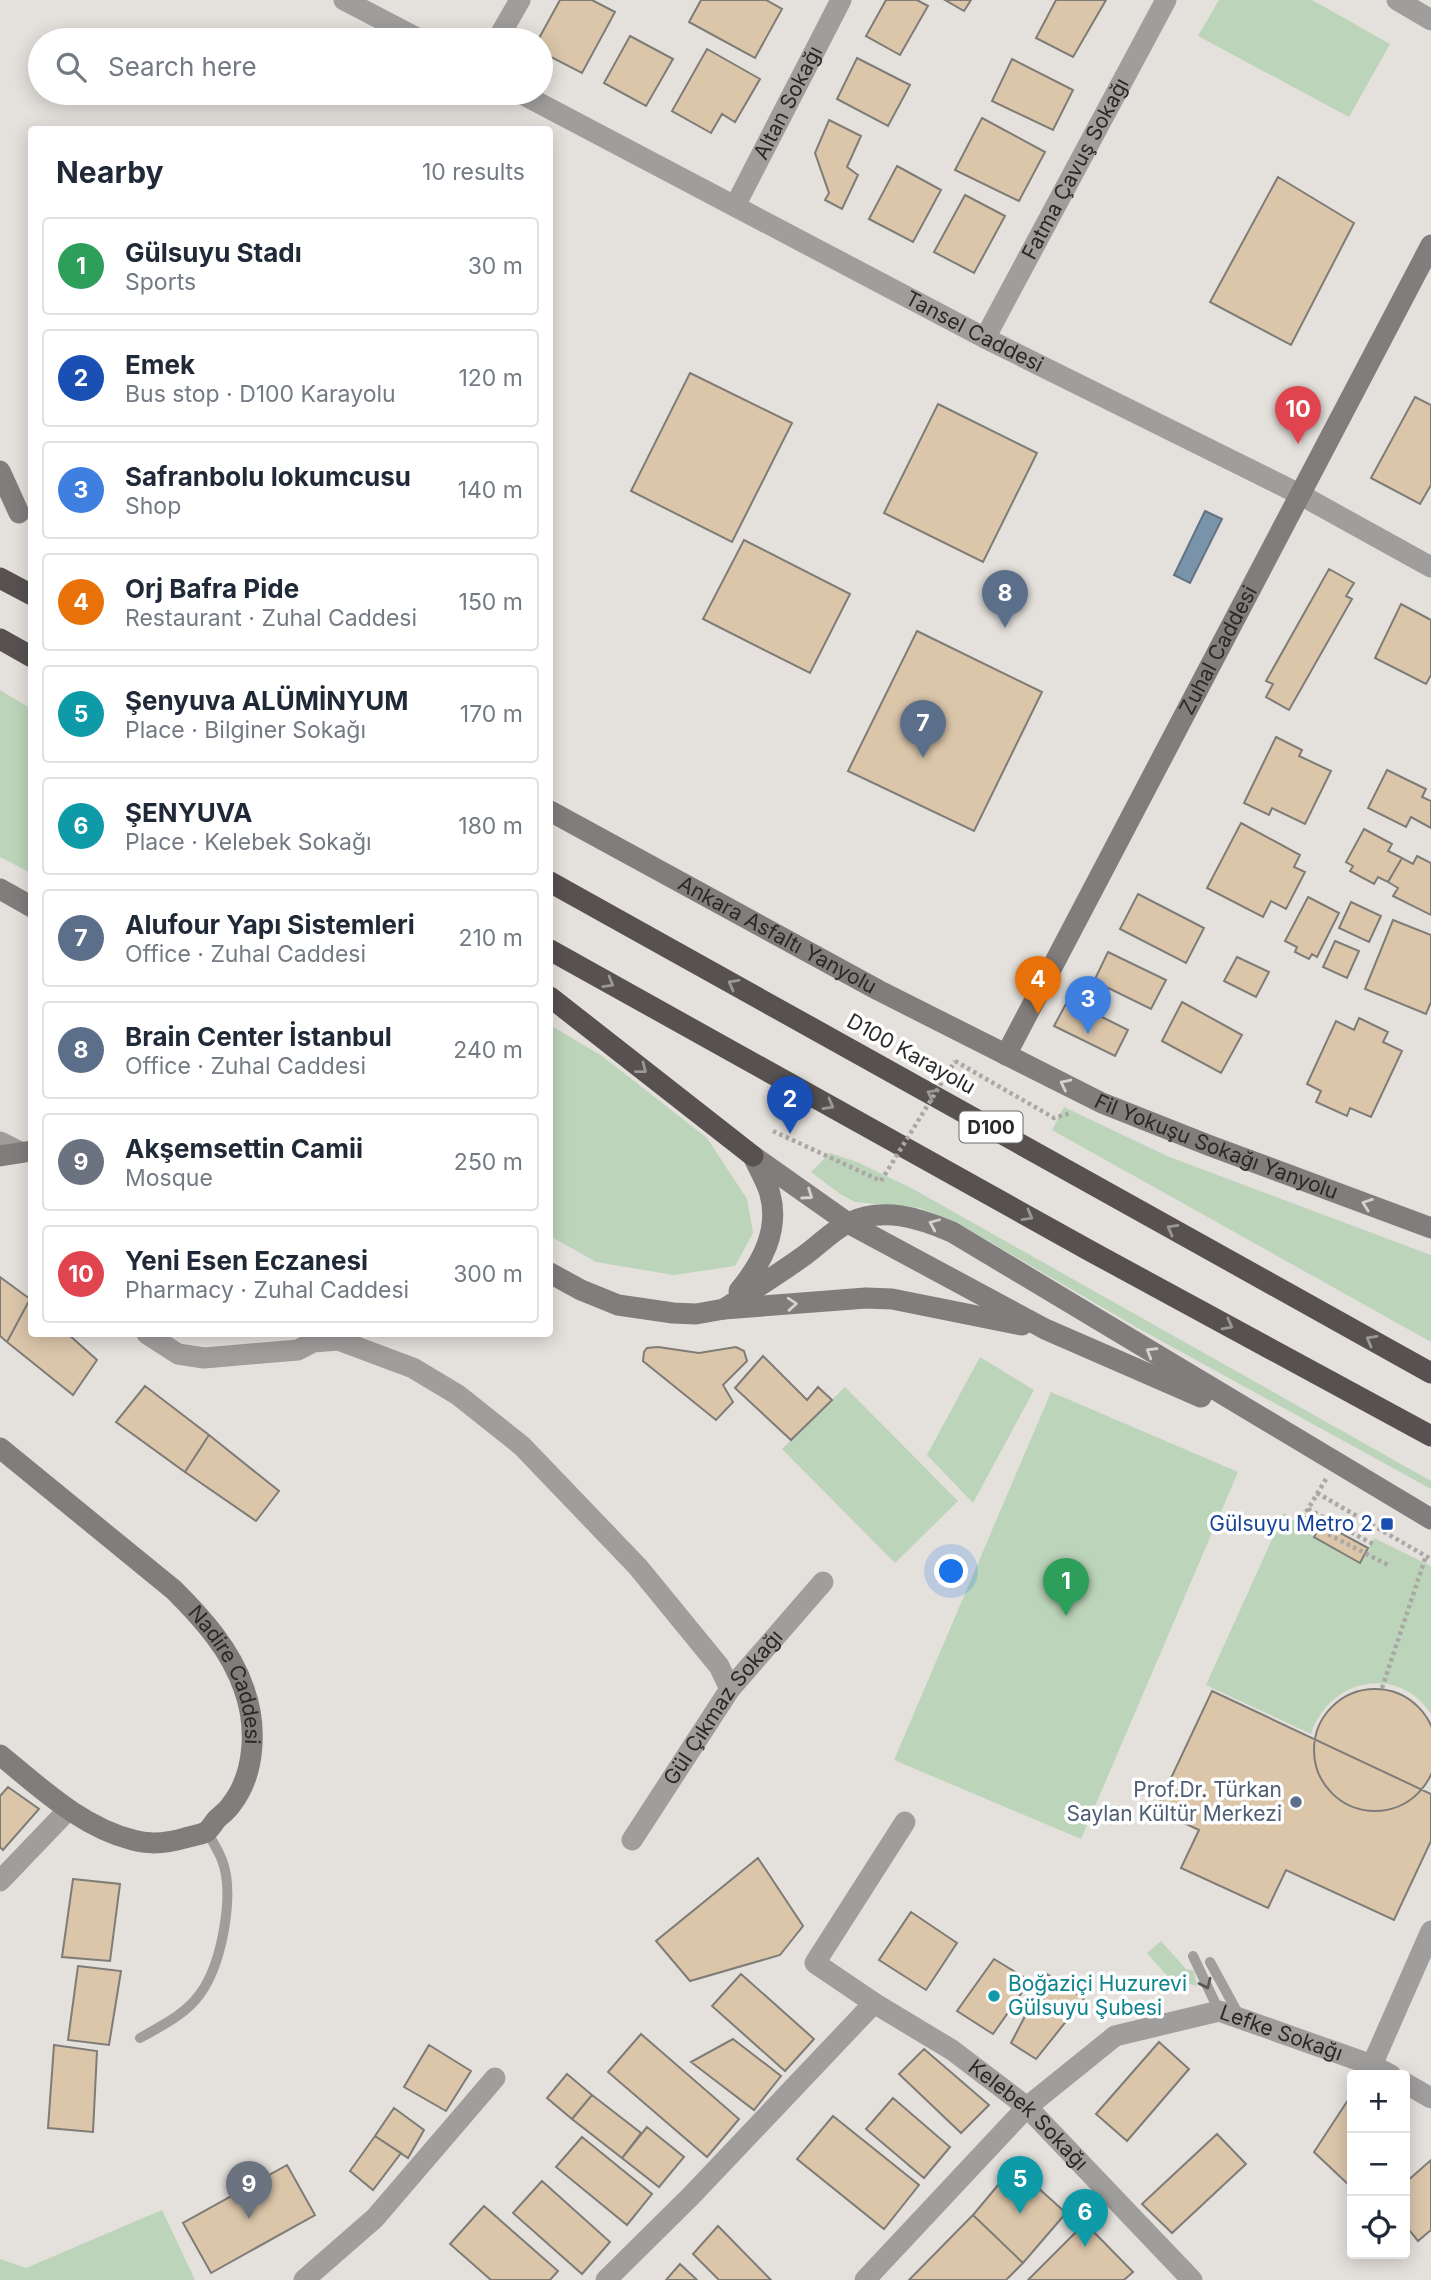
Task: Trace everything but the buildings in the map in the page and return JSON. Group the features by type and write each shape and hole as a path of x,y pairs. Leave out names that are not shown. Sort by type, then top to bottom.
{"highway":[{"path":"0,578 28,593"},
{"path":"0,639 28,655"},
{"name":"D100 Karayolu","path":"553,884 1431,1373"},
{"name":"D100","path":"553,952 1093,1252 1431,1436"},
{"path":"553,1000 752,1156"}],"main road":[{"name":"Zuhal Caddesi","path":"1006,1055 1431,245"},
{"path":"0,471 25,516"},
{"path":"0,502 25,516"},
{"name":"Ankara Asfaltı Yanyolu","path":"553,813 878,990 1006,1055"},
{"path":"0,889 28,904"},
{"name":"Fil Yokuşu Sokağı Yanyolu","path":"1006,1055 1137,1117 1431,1227"},
{"path":"752,1156 848,1223 1045,1329 1179,1386 1335,1463"},
{"path":"724,1309 756,1270 767,1248 772,1223 770,1194 752,1156"},
{"path":"724,1309 806,1255 848,1223 875,1215 896,1214 925,1220 952,1232 1431,1519"},
{"path":"553,1275 618,1306 673,1313 696,1314 724,1309 866,1298 892,1299 1045,1329"},
{"name":"Nadire Caddesi","path":"0,1448 174,1590 205,1623 231,1662 251,1714 252,1743 242,1788 231,1806 207,1831"},
{"path":"0,1755 68,1810 109,1832 135,1841 157,1843 207,1831"}],"street":[{"path":"344,0 398,28"},
{"path":"505,28 520,0"},
{"name":"Altan Sokağı","path":"735,206 841,0"},
{"name":"Fatma Çavuş Sokağı","path":"985,338 1166,0"},
{"path":"1397,0 1431,20"},
{"name":"Tansel Caddesi","path":"543,105 985,338 1299,494 1431,567"},
{"path":"0,1142 17,1153"},
{"path":"152,1337 178,1353 204,1359 298,1342 338,1340 413,1368 458,1395 522,1446 638,1567 719,1666 730,1689"},
{"name":"Gül Çıkmaz Sokağı","path":"632,1840 730,1689 823,1582"},
{"path":"0,1881 68,1810"},
{"name":"Kelebek Sokağı","path":"905,1822 815,1963 874,2003 952,2050 1027,2107 1192,2280"},
{"path":"1382,2070 1431,1931"},
{"path":"606,2280 691,2196 874,2003"},
{"name":"Lefke Sokağı","path":"865,2280 1027,2107 1115,2036 1230,2014 1382,2070"},
{"path":"304,2280 375,2217 495,2078"},
{"path":"1410,2086 1431,2098"}],"lane":[{"path":"140,2038 178,2016 201,1993 222,1945 228,1892 222,1861 207,1831"},
{"path":"1193,1956 1230,2014"},
{"path":"1210,1962 1230,2014"}],"path":[{"path":"774,1130 881,1181 955,1061 1004,1088"},
{"path":"1335,1463 1302,1519 1318,1530 1390,1566"},
{"path":"1317,1493 1428,1558 1382,1688"},
{"path":"1308,1509 1375,1545"}],"green space":[{"path":"1219,0 1312,0 1390,44 1349,117 1198,36"},
{"path":"0,690 28,707 28,871 0,857"},
{"path":"553,1027 602,1056 707,1138 747,1199 753,1233 735,1266 674,1275 596,1262 553,1238"},
{"path":"1064,1107 1167,1156 1431,1255 1431,1342 1052,1130"},
{"path":"830,1153 857,1162 913,1189 1431,1481 1431,1489 1136,1327 966,1228 920,1208 855,1202 840,1194 811,1172"},
{"path":"980,1357 1034,1390 973,1503 927,1455"},
{"path":"845,1387 958,1501 895,1563 782,1449"},
{"path":"1051,1392 1238,1472 1081,1839 894,1760"},
{"name":"Prof.Dr. Türkan Saylan Kültür Merkezi","path":"1284,1513 1314,1537 1360,1563 1374,1538 1431,1566 1431,1714 1417,1698 1401,1688 1366,1684 1348,1690 1333,1700 1320,1715 1311,1734 1206,1685"},
{"path":"1161,1941 1186,1969 1194,1971 1197,1986 1169,1978 1147,1953"},
{"path":"162,2210 195,2280 0,2280 0,2259 26,2268"}],"water":[{"path":"1205,511 1222,519 1190,583 1174,575"}],"place":[{"name":"Yeni Esen Eczanesi","path":"1298,444"},
{"name":"Brain Center İstanbul","path":"1005,628"},
{"name":"Alufour Yapı Sistemleri","path":"923,758"},
{"name":"Orj Bafra Pide","path":"1038,1014"},
{"name":"Safranbolu lokumcusu","path":"1088,1034"},
{"name":"Emek","path":"790,1134"},
{"name":"Gülsuyu Metro 2","path":"1387,1524"},
{"name":"Gülsuyu Stadı","path":"1066,1616"},
{"name":"Prof.Dr. Türkan Saylan Kültür Merkezi","path":"1296,1802"},
{"name":"Boğaziçi Huzurevi Gülsuyu Şubesi","path":"994,1996"},
{"name":"Şenyuva ALÜMİNYUM","path":"1020,2214"},
{"name":"Akşemsettin Camii","path":"249,2219"},
{"name":"ŞENYUVA","path":"1085,2247"}]}
